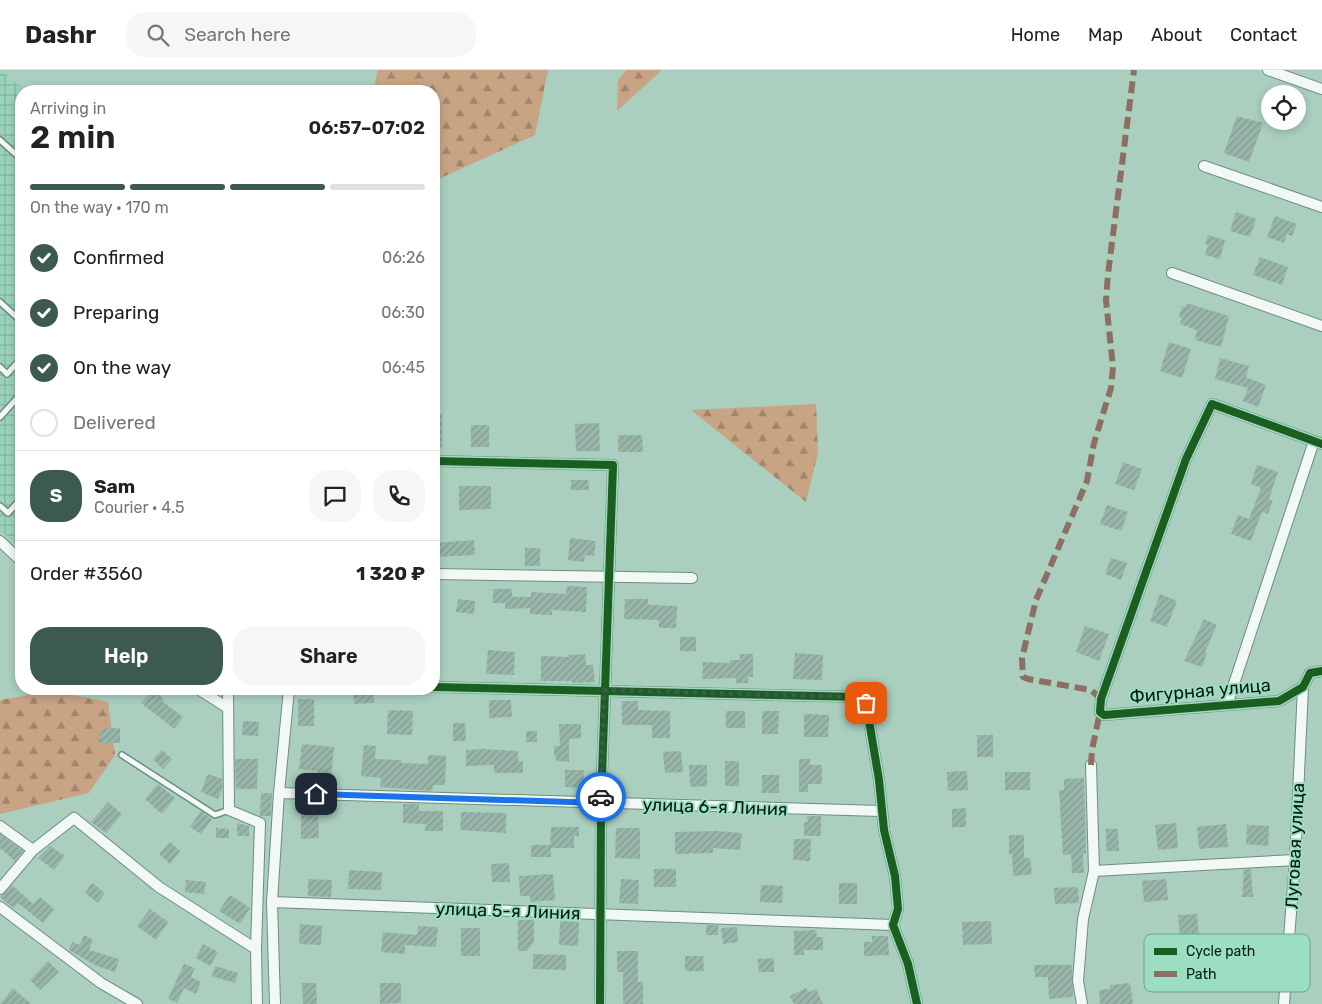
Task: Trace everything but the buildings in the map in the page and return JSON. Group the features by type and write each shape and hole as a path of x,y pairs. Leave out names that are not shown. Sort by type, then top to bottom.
{"street":[{"path":"1268,70 1322,89"},
{"path":"1204,166 1322,207"},
{"path":"1172,273 1322,326"},
{"name":"Фигурная улица","path":"1318,443 1212,404 1186,459 1101,699 1100,712 1104,715 1279,701 1303,687 1310,673 1322,671"},
{"path":"1227,705 1318,443"},
{"path":"440,461 613,465 600,803 600,1004"},
{"path":"0,541 15,555"},
{"path":"440,574 692,578"},
{"path":"440,687 861,697 866,703 879,780 881,811 895,876 898,909 893,925 908,964 917,1004"},
{"name":"Луговая улица","path":"1289,934 1295,860 1303,687"},
{"path":"207,695 228,708"},
{"path":"228,695 228,810 260,823 256,949 257,1004"},
{"path":"275,1004 272,902 279,793 288,695"},
{"path":"1082,1004 1078,981 1083,919 1094,871 1091,765"},
{"name":"улица 6-я Линия","path":"279,793 881,811"},
{"path":"0,889 33,850 74,818 159,887 256,949"},
{"path":"0,826 33,850"},
{"path":"1094,871 1295,860"},
{"name":"улица 5-я Линия","path":"272,902 893,925"},
{"path":"0,907 101,983 137,1004"}],"lane":[{"path":"0,140 15,154"},
{"path":"0,302 15,316"},
{"path":"0,367 7,374 15,365"},
{"path":"0,417 15,401"},
{"path":"0,506 8,513 15,505"},
{"path":"122,755 215,815 228,810"}],"shaded area":[{"path":"0,70 19,85 15,85 15,544 0,530"}],"green space":[{"path":"378,70 548,70 535,135 440,178 440,85 374,85"},
{"path":"626,70 662,70 617,111 618,80"},
{"path":"816,404 818,453 806,502 691,410"},
{"path":"29,695 72,695 108,702 115,755 89,793 0,814 0,700"}],"marked path":[{"path":"1101,699 1091,690 1023,677 1022,658 1036,600 1087,481 1094,443 1111,388 1113,367 1106,300 1134,70"},
{"path":"1091,765 1092,750 1100,712"}],"cycle path":[{"path":"1322,444 1212,404 1186,459 1101,699 1100,712 1104,715 1279,701 1303,687 1310,673 1322,671"},
{"path":"440,461 613,465 601,803 600,1004"},
{"path":"440,687 861,697 866,703 879,780 884,830 895,876 898,909 893,925 908,964 917,1004"}],"way so far":[{"path":"601,797 604,690 861,697 866,703"}],"route":[{"path":"316,794 600,803 601,797"}]}
